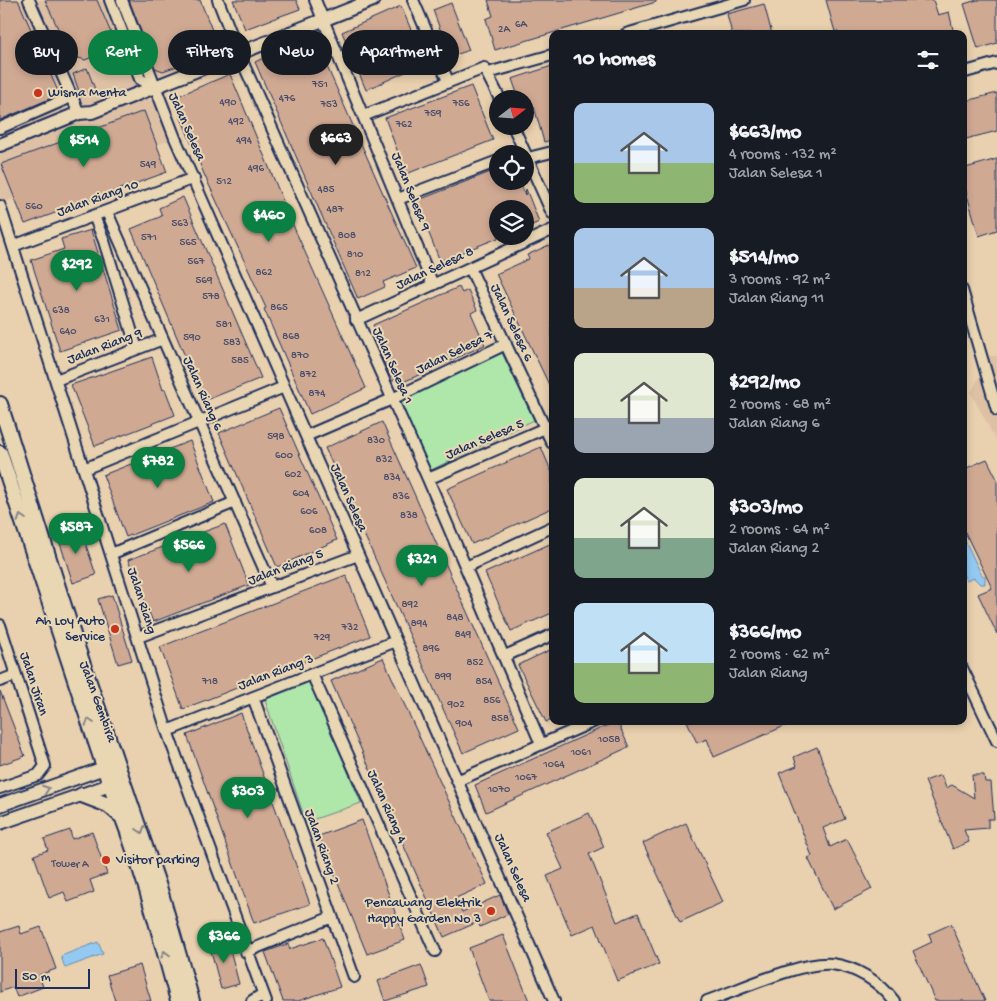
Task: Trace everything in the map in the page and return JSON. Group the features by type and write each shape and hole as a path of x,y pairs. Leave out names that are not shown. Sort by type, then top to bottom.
{"main road":[{"name":"Jalan Gembira","path":"0,404 76,644 115,775 124,818 150,898 178,1001"},
{"name":"Jalan Gembira","path":"0,453 115,775 160,890 192,1001"},
{"path":"82,795 108,805 124,818"}],"street":[{"path":"29,0 79,113"},
{"name":"Jalan Selesa","path":"110,0 140,79 154,87"},
{"name":"Jalan Selesa","path":"122,0 154,87 554,1001"},
{"name":"Jalan Selesa 1","path":"218,0 230,30"},
{"name":"Jalan Selesa 9","path":"315,0 433,285"},
{"path":"251,49 374,0"},
{"path":"413,0 448,81"},
{"path":"637,30 709,5 744,0"},
{"path":"363,116 448,81 549,56"},
{"path":"967,72 997,64"},
{"path":"486,70 496,90"},
{"path":"0,152 82,120 92,112 185,75"},
{"name":"Jalan Selesa 1","path":"248,75 428,479 541,744"},
{"path":"0,128 71,97"},
{"path":"0,145 79,113 92,112"},
{"path":"534,153 549,152"},
{"path":"398,199 489,164"},
{"name":"Jalan Riang 10","path":"13,246 194,178"},
{"path":"534,178 549,208"},
{"name":"Jalan Riang","path":"0,206 138,637 166,731 264,997"},
{"name":"Jalan Riang 6","path":"107,212 272,587"},
{"path":"94,216 104,241 137,349"},
{"name":"Jalan Selesa 8","path":"356,320 549,231"},
{"name":"Jalan Selesa 6","path":"470,268 506,344 549,427"},
{"path":"967,307 997,410"},
{"name":"Jalan Riang 9","path":"56,380 163,339"},
{"name":"Jalan Selesa 7","path":"306,436 392,399 506,344"},
{"path":"84,469 284,386"},
{"name":"Jalan Selesa 5","path":"428,479 549,427"},
{"path":"111,554 235,502"},
{"path":"466,567 549,528"},
{"name":"Jalan Riang 5","path":"138,637 358,555"},
{"name":"Jalan Jiran","path":"0,625 45,766 42,773 0,788"},
{"path":"505,656 549,636"},
{"name":"Jalan Riang 3","path":"166,731 396,641"},
{"name":"Jalan Riang 4","path":"312,674 435,951"},
{"path":"0,680 16,675"},
{"path":"967,678 997,741"},
{"name":"Jalan Riang 2","path":"253,697 354,977"},
{"path":"458,780 586,725"},
{"path":"0,823 82,795 115,775"},
{"path":"0,805 115,775"},
{"path":"246,952 332,917"},
{"path":"707,1001 798,969 832,964 850,968 871,979 894,1001"},
{"path":"252,1001 264,997"}],"shaded area":[{"path":"0,0 170,0 182,30 168,30 168,75 185,75 154,87 175,138 0,204"},
{"path":"989,356 997,356 997,442 971,393"}],"green space":[{"path":"502,353 534,420 431,470 399,402"},
{"path":"310,681 361,803 306,822 264,697"}],"water":[{"path":"967,544 981,574 985,577 985,584 980,584 974,578 967,581"},
{"path":"98,942 103,954 65,968 61,956"}],"building":[{"path":"0,0 18,0 31,30 15,30 15,75 51,75 57,89 54,97 0,120"},
{"path":"45,0 97,0 110,30 88,30 88,59 85,60 78,58 78,30 59,30"},
{"path":"129,0 200,0 212,30 168,30 168,69 163,71 158,69 158,30 140,30"},
{"path":"233,0 296,0 300,9 245,29"},
{"path":"488,0 656,0 656,2 562,30 549,30 549,34 495,50 486,19 493,16"},
{"path":"826,0 933,0 938,15 949,12 953,30 834,30"},
{"path":"977,0 997,0 997,43 978,49 964,4"},
{"path":"451,3 469,50 459,54 459,30 440,30 433,10"},
{"path":"764,4 771,30 731,30 727,14"},
{"path":"401,6 411,30 347,30"},
{"path":"261,59 261,75 331,75 416,268 383,282 385,287 358,299 255,62"},
{"path":"549,67 549,141 544,142 534,107 534,90 516,90 512,79"},
{"path":"87,68 88,75 96,92 81,97 73,75 78,75 78,72"},
{"path":"230,75 296,232 366,388 310,414 264,309 266,308 204,174 173,98"},
{"path":"360,75 399,75 366,90"},
{"path":"471,86 489,130 489,135 491,135 493,140 406,174 385,118"},
{"path":"997,93 997,131 967,139 967,101"},
{"path":"144,111 167,172 25,224 1,164"},
{"path":"997,159 997,230 979,236 967,195 967,168"},
{"path":"489,173 489,190 523,190 525,195 526,190 530,200 489,200 489,242 440,261 416,201"},
{"path":"183,197 261,378 204,401 131,229 162,216 159,208"},
{"path":"534,209 539,222 534,224"},
{"path":"91,230 122,330 60,351 31,260 64,249 61,239"},
{"path":"549,245 549,385 496,274 529,259 527,255"},
{"path":"459,287 462,293 468,290 477,310 471,313 485,345 401,383 399,378 392,381 373,338 378,336 373,325"},
{"path":"152,357 163,390 165,389 175,415 95,446 71,385"},
{"path":"279,408 337,540 277,567 219,433"},
{"path":"382,422 519,728 463,753 325,448"},
{"path":"190,441 214,502 126,537 103,475"},
{"path":"541,447 549,466 549,509 472,544 447,489"},
{"path":"987,459 997,479 997,634 978,594 992,588 967,536 967,468"},
{"path":"225,524 249,585 153,622 128,560"},
{"path":"80,527 96,575 73,583 57,534"},
{"path":"549,544 549,614 511,631 485,573"},
{"path":"346,575 370,636 183,709 160,647"},
{"name":"Ah Loy Auto Service","path":"112,595 132,660 118,664 98,599"},
{"path":"549,650 549,720 546,722 518,665"},
{"path":"383,658 487,884 456,898 462,912 500,895 508,914 480,927 478,922 444,937 331,681"},
{"path":"0,691 25,756 0,765"},
{"path":"241,713 310,904 254,923 187,735"},
{"path":"608,725 619,725 629,747 486,812 475,785"},
{"path":"689,725 787,725 714,757 707,739 697,743"},
{"path":"817,747 845,819 823,828 830,847 847,839 872,889 833,909 808,858 812,856 779,773 797,766 794,757"},
{"path":"941,775 946,788 952,785 974,798 972,775 984,775 985,782 991,782 994,819 988,819 988,828 964,830 969,842 953,849 925,781"},
{"path":"589,813 604,847 589,854 617,922 638,913 659,964 617,981 595,925 572,935 547,876 563,869 546,832"},
{"path":"362,820 405,940 367,954 319,836"},
{"path":"686,823 723,902 680,922 643,843"},
{"path":"70,830 72,839 92,832 107,874 90,880 94,892 68,902 64,892 49,898 34,855 48,850 44,839"},
{"path":"951,924 985,1001 935,1001 913,951 932,942 929,934"},
{"path":"19,926 21,934 41,927 56,969 39,975 43,987 17,997 13,987 0,992 0,932"},
{"path":"503,935 529,1001 489,1001 469,948"},
{"path":"227,938 239,984 221,989 209,943"},
{"path":"323,938 340,987 298,1001 283,1001 265,952 288,944 290,949"},
{"path":"140,965 151,1001 115,1001 107,975"},
{"path":"421,965 429,987 385,1001 378,981"}],"place":[{"name":"Wisma Menta","path":"38,93"},
{"name":"Ah Loy Auto Service","path":"115,629"},
{"name":"Visitor parking","path":"106,860"},
{"name":"Pencawang Elektrik Happy Garden No 3","path":"491,911"}]}
